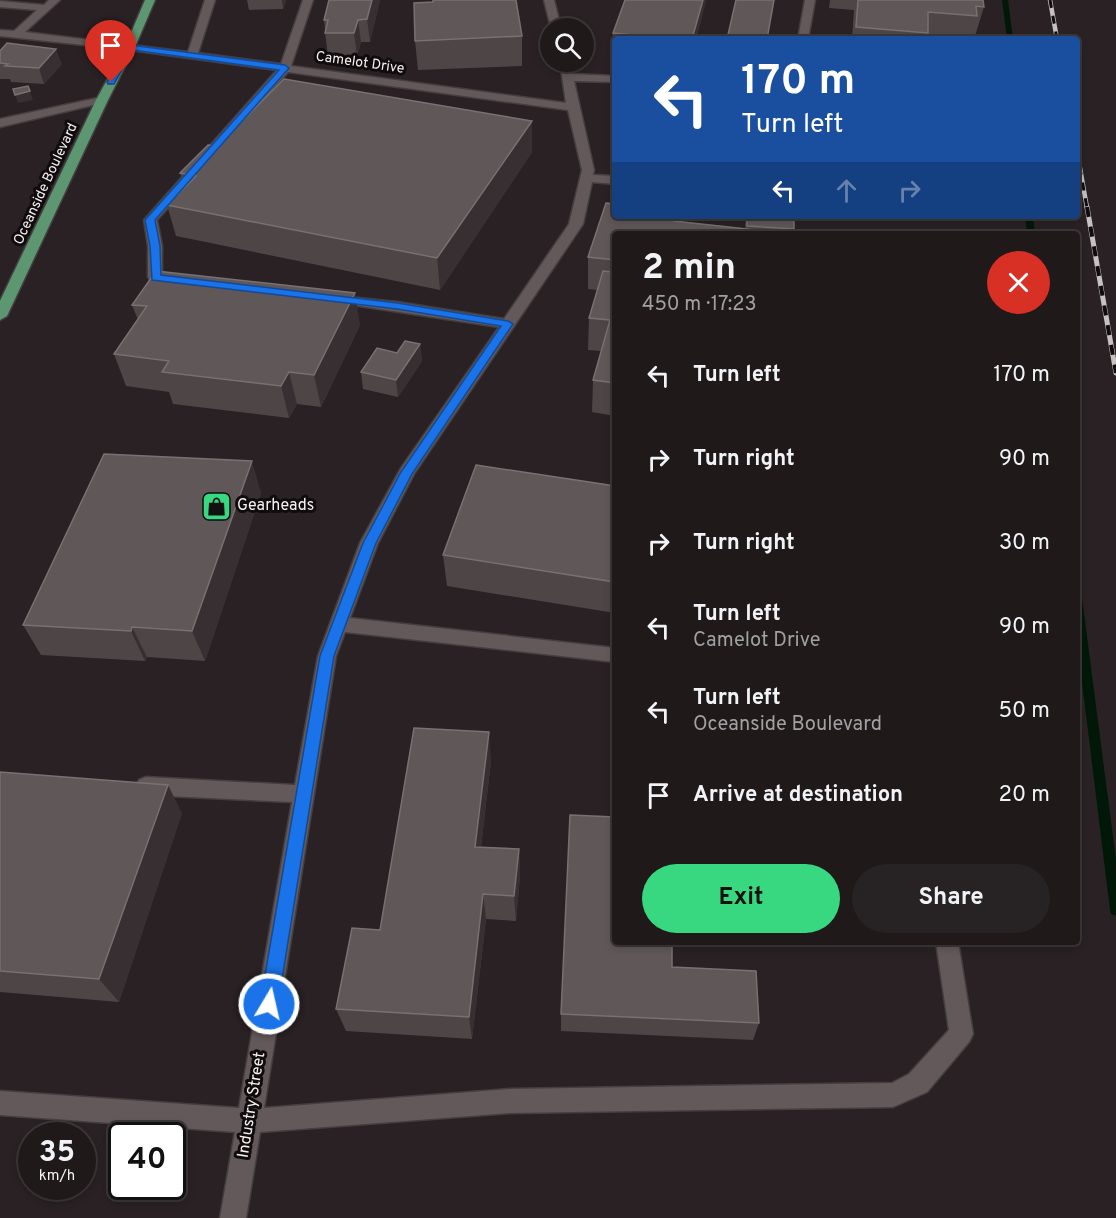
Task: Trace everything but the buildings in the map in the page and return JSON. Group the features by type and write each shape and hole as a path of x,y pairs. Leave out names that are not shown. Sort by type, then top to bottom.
{"main road":[{"name":"Oceanside Boulevard","path":"0,316 102,100 130,47 150,0"}],"street":[{"path":"17,34 55,0"},
{"path":"192,55 210,0"},
{"path":"190,281 155,277 155,246 150,220 285,68 308,0"},
{"path":"549,0 554,18"},
{"path":"804,36 810,0"},
{"path":"0,4 46,8"},
{"name":"Camelot Drive","path":"0,33 192,55 573,107"},
{"name":"Industry Street","path":"233,1218 327,656 369,543 407,472 576,224 588,170 567,72"},
{"path":"581,72 612,78"},
{"path":"0,123 102,100"},
{"path":"586,178 612,180"},
{"path":"317,296 508,324"},
{"path":"339,624 612,655"},
{"path":"129,785 304,794"},
{"path":"0,1104 249,1121 510,1101 893,1095 918,1083 961,1034 947,945"}],"waterway":[{"path":"1005,0 1010,36"},
{"path":"1029,219 1031,231"},
{"path":"1080,622 1116,910"}],"railway":[{"path":"1050,0 1056,36"},
{"path":"1080,168 1087,208"},
{"path":"1087,207 1116,373"}],"place":[{"name":"Gearheads","path":"216,506"}],"route":[{"path":"111,82 130,47 285,68 150,220 155,246 155,277 397,306 508,324 407,472 369,543 327,656 269,1004"}]}
